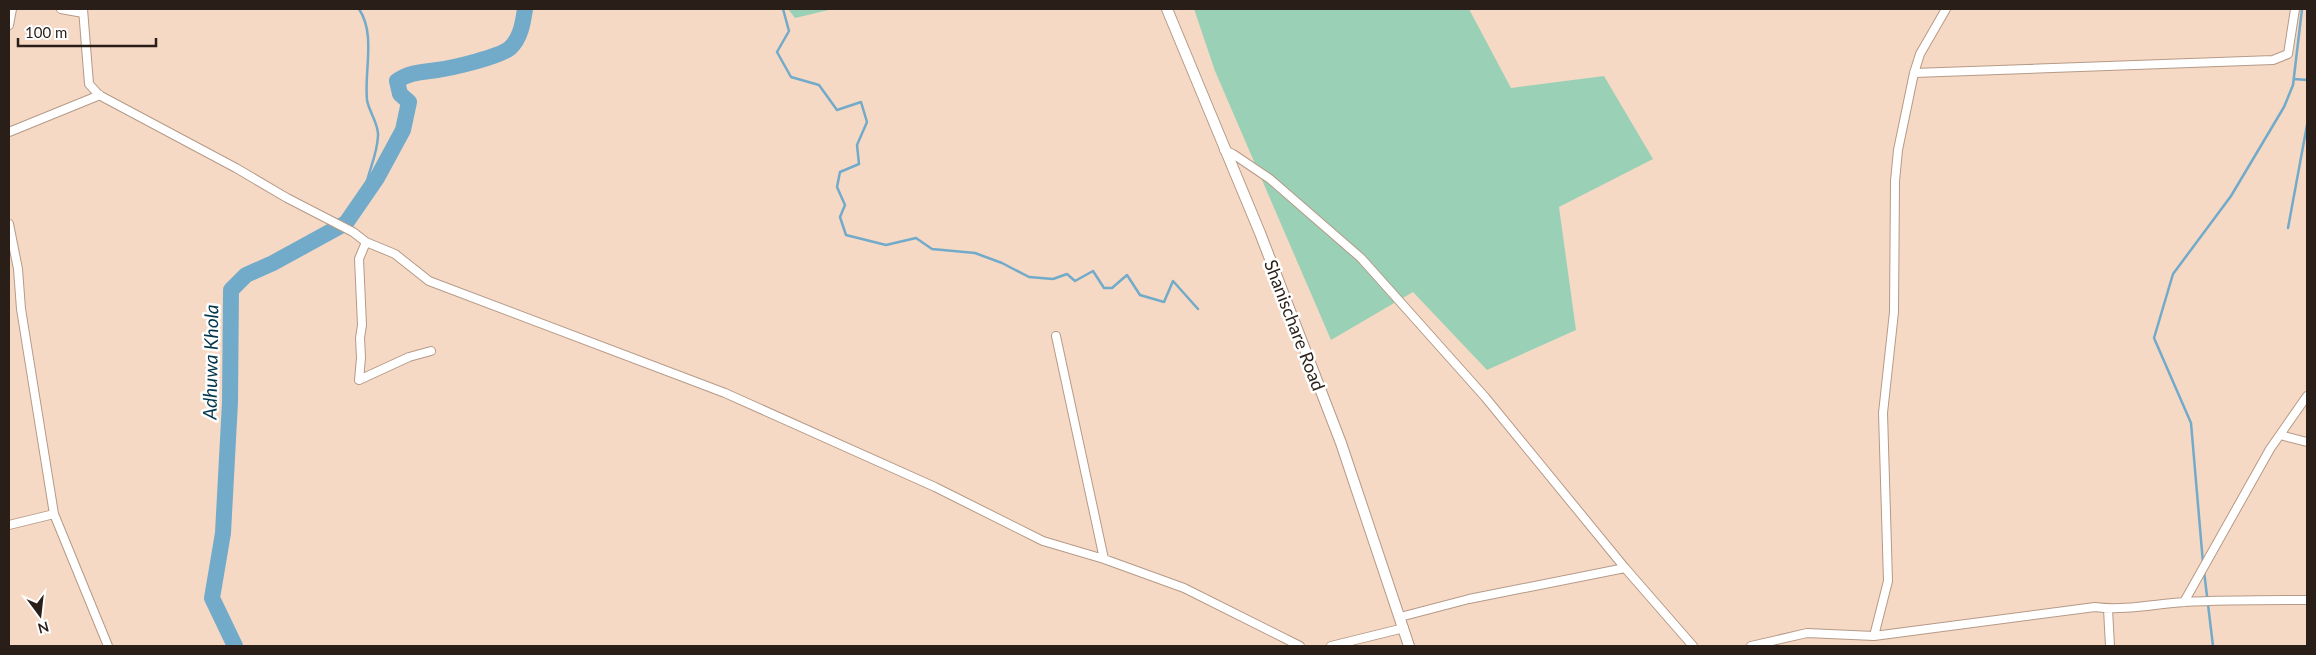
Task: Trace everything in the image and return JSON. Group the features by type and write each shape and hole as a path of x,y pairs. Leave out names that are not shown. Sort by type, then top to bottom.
{"street":[{"path":"9,26 12,9"},
{"path":"61,9 83,11 88,84 100,95 353,232 366,242 394,254 429,281 725,393 935,487 1042,541 1104,559 1184,588 1300,646"},
{"name":"Shanischare Road","path":"1166,9 1260,233 1341,443 1409,646"},
{"path":"1874,636 1888,581 1883,413 1894,312 1895,181 1898,150 1914,73 1920,54 1946,9"},
{"path":"1914,73 2273,60 2288,54 2295,9"},
{"path":"9,132 100,95"},
{"path":"1224,150 1234,154 1270,179 1361,258 1485,397 1625,568 1693,646"},
{"path":"9,224 12,254 54,514 108,646"},
{"path":"366,242 358,259 362,325 359,380 409,357 430,350"},
{"path":"1056,336 1104,559"},
{"path":"2184,602 2280,435 2307,396"},
{"path":"2280,435 2307,442"},
{"path":"9,525 54,514"},
{"path":"1400,617 1469,600 1625,568"},
{"path":"1751,646 1807,633 1874,636 2095,607 2108,609 2184,602 2307,600"},
{"path":"2108,609 2110,646"},
{"path":"1331,646 1404,628"}],"green space":[{"path":"788,9 833,9 795,18"},
{"path":"1194,9 1469,9 1511,88 1604,76 1653,159 1559,207 1576,330 1487,370 1413,292 1331,340 1215,71"}],"waterway":[{"path":"359,9 364,19 368,41 367,100 378,132 376,152 364,196"},
{"name":"Adhuwa Khola","path":"235,646 212,598 223,533 230,402 231,290 246,275 273,263 346,223 377,178 403,130 409,102 400,94 397,81 411,74 464,65 505,51 514,44 519,35 525,9"},
{"path":"783,9 789,31 777,52 791,77 819,85 837,110 861,102 867,122 857,145 859,164 840,172 837,187 845,205 840,217 846,235 886,245 916,238 932,249 975,253 1002,263 1029,277 1053,279 1067,274 1075,281 1093,271 1104,288 1112,288 1127,275 1140,295 1164,302 1173,281 1198,309"},
{"path":"2203,563 2191,423 2154,338 2173,274 2231,196 2284,107 2293,85 2302,9"},
{"path":"2294,79 2307,80"},
{"path":"2288,228 2307,125"},
{"path":"2204,571 2213,646"}]}
